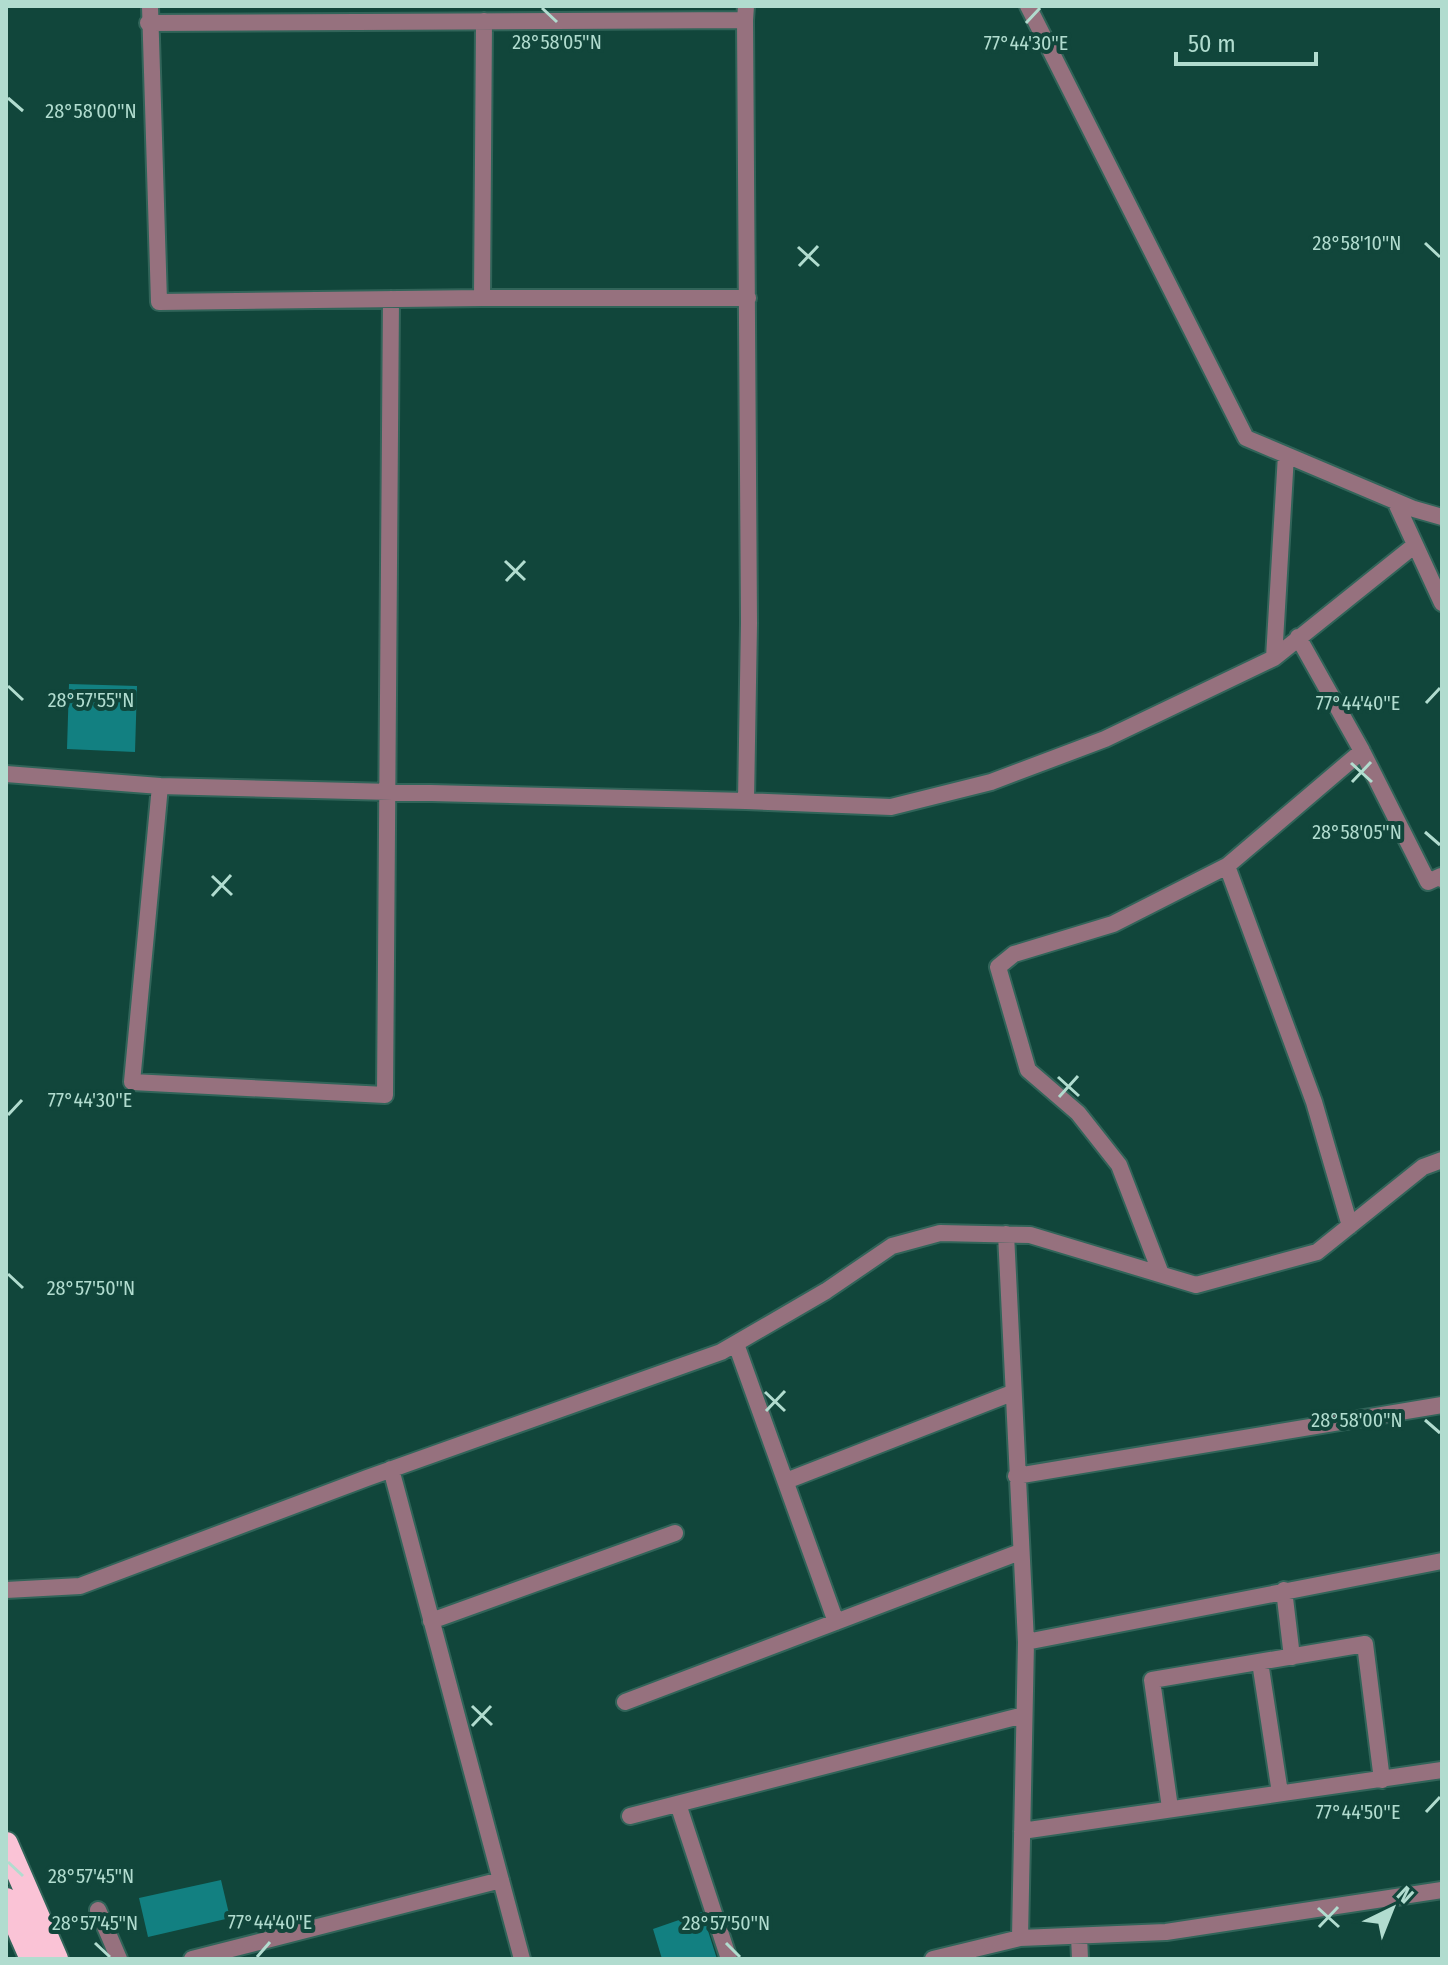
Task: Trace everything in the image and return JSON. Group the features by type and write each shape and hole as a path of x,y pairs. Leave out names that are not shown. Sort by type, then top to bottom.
{"highway":[{"path":"6,1844 56,1959"},
{"path":"6,1900 32,1959"}],"street":[{"path":"150,6 148,23 159,302 748,298"},
{"path":"1028,6 1246,438 1395,501 1442,517"},
{"path":"148,23 484,21 746,13 749,623 746,801"},
{"path":"482,298 484,21"},
{"path":"160,786 132,1082 385,1095 391,299"},
{"path":"1274,658 1286,455"},
{"path":"1395,501 1442,603"},
{"path":"6,774 160,786 891,807 991,782 1105,739 1274,658 1415,545"},
{"path":"1298,637 1362,751 1428,882 1441,876 1442,879"},
{"path":"1161,1274 1119,1165 1078,1113 1028,1070 998,967 1014,954 1113,924 1227,866 1362,751"},
{"path":"1227,866 1314,1102 1350,1226"},
{"path":"6,1590 80,1586 391,1469 721,1352 826,1291 892,1246 940,1233 1030,1235 1196,1285 1268,1268 1317,1252 1423,1167 1442,1160"},
{"path":"1006,1234 1026,1642 1020,1938"},
{"path":"736,1344 836,1622"},
{"path":"786,1481 1012,1393"},
{"path":"1016,1476 1442,1405"},
{"path":"391,1469 522,1959"},
{"path":"431,1621 675,1533"},
{"path":"625,1702 1020,1552"},
{"path":"1026,1642 1442,1561"},
{"path":"1284,1590 1292,1657"},
{"path":"1170,1808 1152,1680 1365,1644 1382,1780"},
{"path":"1260,1662 1280,1793"},
{"path":"630,1816 1024,1715"},
{"path":"1022,1831 1442,1770"},
{"path":"678,1804 729,1959"},
{"path":"192,1959 501,1880"},
{"path":"933,1959 1020,1938 1166,1932 1442,1890"},
{"path":"98,1910 119,1959"},
{"path":"1079,1936 1080,1959"}],"building":[{"path":"69,684 137,686 135,752 67,749"},
{"path":"221,1880 230,1918 148,1937 139,1898"},
{"path":"702,1912 717,1959 662,1959 653,1929"}]}
